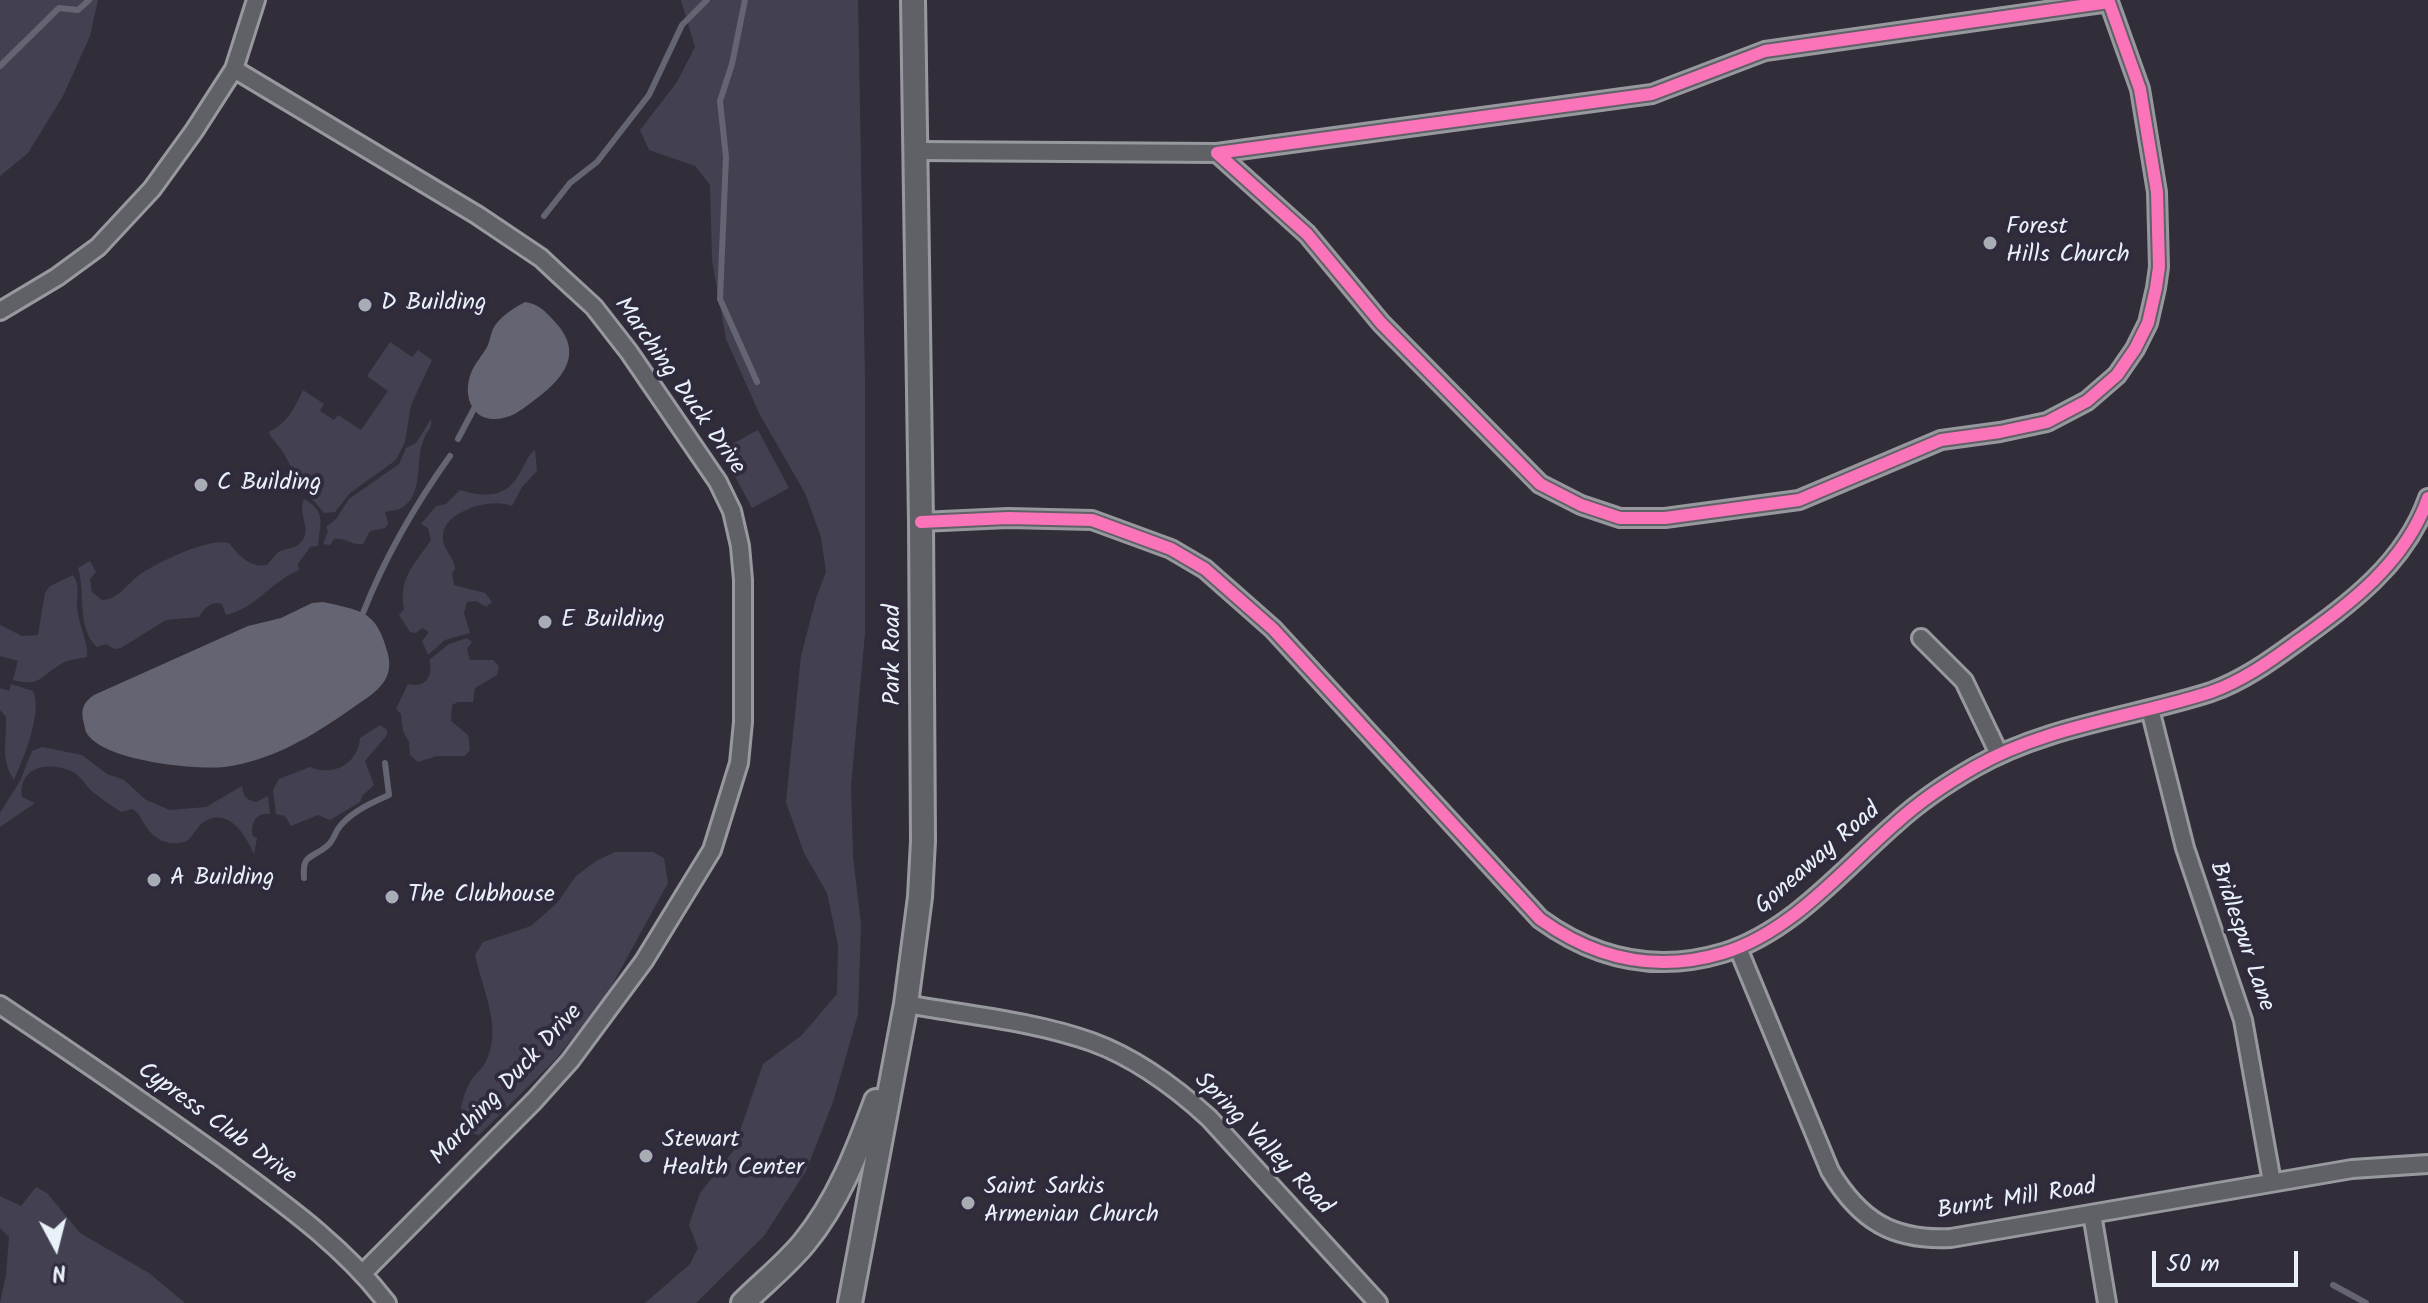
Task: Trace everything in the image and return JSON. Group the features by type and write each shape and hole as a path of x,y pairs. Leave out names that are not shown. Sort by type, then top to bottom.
{"main road":[{"name":"Park Road","path":"850,1303 906,1004 920,897 923,841 913,0"},
{"path":"743,1303 795,1253 827,1210 856,1153 899,1044"}],"street":[{"path":"0,311 57,277 98,247 152,189 234,69 256,0"},
{"path":"917,151 1217,153 1652,94 1765,51 2109,2 2140,89 2157,192 2159,267 2148,323 2117,375 2087,401 2047,422 1941,440 1799,500 1665,518 1620,518 1581,505 1540,484 1381,323 1307,234 1217,153"},
{"name":"Marching Duck Drive","path":"234,69 490,224 541,258 594,307 629,352 718,482 732,511 740,546 743,580 743,722 739,763 712,850 644,961 570,1061 364,1272"},
{"name":"Goneaway Road","path":"921,522 1008,518 1092,520 1171,549 1205,569 1273,629 1540,919 1567,939 1594,951 1624,959 1658,962 1686,961 1738,948 1788,920 1899,820 1936,791 1999,754 2068,731 2216,690 2250,674 2339,612 2389,565 2409,538 2428,498"},
{"path":"1921,638 1964,681 1999,754"},
{"name":"Bridlespur Lane","path":"2150,709 2185,848 2243,1020 2272,1182"},
{"name":"Burnt Mill Road","path":"1738,948 1830,1171 1841,1189 1858,1209 1878,1224 1916,1238 1951,1238 2352,1169 2428,1164"},
{"name":"Spring Valley Road","path":"906,1004 1057,1032 1094,1042 1149,1070 1209,1118 1378,1303"},
{"name":"Cypress Club Drive","path":"0,1005 139,1099 300,1216 364,1272 387,1303"},
{"path":"2092,1214 2107,1303"}],"shaded area":[{"path":"0,0 98,0 90,36 63,96 28,153 0,176"},
{"path":"681,0 858,0 865,380 865,633 851,786 853,856 861,925 858,1014 833,1102 806,1171 764,1236 696,1303 645,1303 690,1264 698,1248 689,1225 700,1193 733,1151 763,1064 802,1035 837,994 838,945 827,893 804,853 786,802 801,656 826,572 821,537 805,493 760,415 726,339 712,260 710,185 695,166 649,150 640,130 677,82 695,47"},
{"path":"390,342 412,357 418,350 432,360 411,405 405,442 396,460 350,493 335,512 324,513 309,495 308,481 295,474 270,431 286,419 303,390 324,404 320,411 334,420 338,415 361,430 388,391 367,376"},
{"path":"431,419 410,501 401,508 385,512 388,524 385,528 370,531 363,544 334,539 330,545 323,544 328,531 326,527 336,519 349,499 399,464 406,448 416,443"},
{"path":"758,430 789,488 752,508 721,450"},
{"path":"535,450 537,471 522,487 512,506 494,503 472,508 452,518 446,526 443,539 454,564 454,585 485,593 492,602 486,607 476,601 467,602 464,613 470,633 445,640 428,655 422,641 429,632 422,628 416,633 410,632 399,615 404,609 406,580 431,540 428,528 421,524 436,506 446,504 460,490 487,495 502,491 515,480"},
{"path":"304,499 319,514 318,546 310,547 298,564 299,570 279,581 255,601 226,615 222,604 211,604 199,617 166,620 121,648 114,649 106,644 97,647 90,639 84,620 78,568 90,561 96,572 90,579 92,592 102,600 118,594 142,573 161,563 209,544 229,543 250,563 267,565 278,552 297,546 305,536"},
{"path":"73,575 87,657 64,662 39,680 13,680 18,661 0,656 0,625 22,636 38,635 45,593 50,586"},
{"path":"467,638 472,642 467,649 470,660 493,660 499,666 497,675 475,688 473,702 452,705 451,721 468,735 470,750 465,756 437,756 418,762 410,755 401,714 396,709 408,684 419,685 427,680 429,660 449,644"},
{"path":"11,684 33,691 36,711 31,736 14,780 7,765 6,717 0,710 0,688 9,691"},
{"path":"380,725 387,730 387,735 365,761 374,785 360,802 330,820 318,815 291,826 285,816 276,814 273,790 279,779 310,767 327,770 343,766 355,755 360,738"},
{"path":"42,747 82,755 107,774 124,780 146,800 170,810 206,807 242,786 244,795 250,800 256,802 268,796 270,814 261,815 253,823 253,836 257,838 254,854 236,826 222,818 205,821 187,841 169,843 153,835 135,811 121,812 94,793 75,773 62,768 44,767 30,773 22,787 22,797 35,803 0,827 0,813 20,781 32,751"},
{"path":"615,852 653,852 664,858 668,883 606,996 555,1060 479,1135 468,1132 459,1121 462,1104 469,1084 487,1059 492,1033 492,1020 475,955 483,942 531,926 557,903 576,876"},
{"path":"36,1187 47,1193 80,1233 149,1273 185,1303 0,1303 9,1237 0,1228 0,1196 21,1206"}],"water":[{"path":"525,302 542,309 564,334 569,345 566,366 543,394 519,411 505,418 486,418 470,404 468,389 471,373 487,347 496,324"},
{"path":"323,602 358,611 373,621 384,640 388,673 374,693 307,738 258,759 210,768 129,757 95,742 86,732 83,709 94,695 248,626 281,618 312,603"}],"waterway":[{"path":"0,66 59,8 78,10 89,0"},
{"path":"544,216 570,183 597,162 649,95 682,25 707,0"},
{"path":"745,0 732,64 720,101 726,157 720,299 757,382"},
{"path":"458,439 477,403"},
{"path":"363,613 402,532 450,456"},
{"path":"304,878 306,860 329,844 346,820 389,795 385,763"},
{"path":"2333,1285 2366,1303"}],"cycle path":[{"path":"2109,2 2140,89 2157,192 2159,267 2148,323 2135,349 2117,375 2087,401 2047,422 1941,440 1799,500 1665,518 1620,518 1581,505 1540,484 1381,323 1307,234 1217,153 1652,94 1765,51 2109,2"},
{"path":"921,522 1008,518 1092,520 1171,549 1205,569 1273,629 1540,919 1561,933 1604,953 1650,962 1674,962 1723,953 1772,930 1816,897 1915,807 1954,779 2002,753 2061,732 2211,692 2255,670 2335,613 2373,581 2405,543 2428,498"}],"place":[{"name":"Forest Hills Church","path":"1990,243"},
{"name":"D Building","path":"365,305"},
{"name":"C Building","path":"201,485"},
{"name":"E Building","path":"545,622"},
{"name":"A Building","path":"154,880"},
{"name":"The Clubhouse","path":"392,897"},
{"name":"Stewart Health Center","path":"646,1156"},
{"name":"Saint Sarkis Armenian Church","path":"968,1203"}]}
